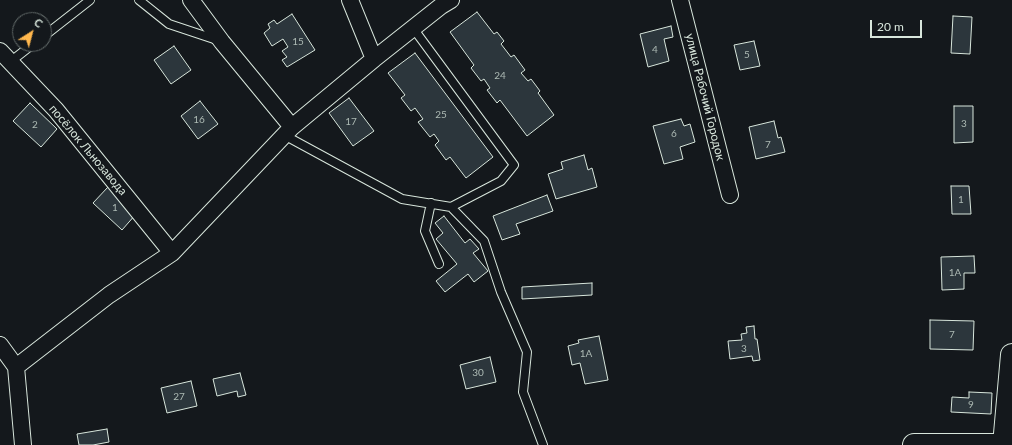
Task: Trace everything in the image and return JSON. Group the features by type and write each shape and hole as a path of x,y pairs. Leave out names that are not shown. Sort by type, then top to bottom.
{"main road":[{"path":"1004,445 1012,355"},
{"path":"914,445 1012,445"}],"street":[{"path":"191,0 288,131"},
{"path":"350,0 374,59"},
{"name":"улица Рабочий Городок","path":"680,0 730,195"},
{"path":"16,367 109,295 172,253 288,131 443,2"},
{"name":"посёлок Льнозавода","path":"5,57 56,110 172,253"},
{"path":"0,345 16,367 23,445"}],"lane":[{"path":"52,30 90,0"},
{"path":"139,0 169,24 222,42"},
{"path":"413,28 514,165 501,181 451,207"},
{"path":"5,57 16,52"},
{"path":"288,131 402,199 451,207 484,241 501,292 527,352 523,392 543,445"},
{"path":"431,203 425,231 439,264"}],"building":[{"path":"477,12 494,34 497,32 504,41 501,44 511,57 514,55 525,70 521,73 528,81 531,79 540,91 538,93 554,115 527,136 500,100 497,103 487,90 490,88 484,79 481,81 471,68 474,65 450,32"},
{"path":"292,14 315,50 287,67 282,60 287,57 282,51 288,47 283,39 272,46 264,33 270,28 268,24 274,20 277,24"},
{"path":"953,16 972,17 970,54 951,53"},
{"path":"671,26 673,37 664,39 669,61 648,67 640,34"},
{"path":"754,41 760,66 740,70 734,45"},
{"path":"174,46 191,70 171,84 154,60"},
{"path":"415,53 493,157 466,178 450,157 446,160 435,145 439,141 434,134 430,137 418,122 423,119 415,108 411,111 401,98 405,95 388,73"},
{"path":"349,98 374,131 353,146 329,113"},
{"path":"200,101 218,124 198,139 181,116"},
{"path":"30,103 57,129 41,147 13,121"},
{"path":"954,106 973,106 973,142 954,143"},
{"path":"681,119 684,126 690,124 695,142 680,147 683,159 664,164 653,126"},
{"path":"774,121 778,138 781,137 785,152 756,159 749,127"},
{"path":"584,155 588,170 592,168 597,187 556,199 548,174 563,169 561,162"},
{"path":"951,186 969,186 971,214 952,214"},
{"path":"108,187 136,214 122,230 93,203"},
{"path":"547,195 553,211 516,224 520,234 502,240 493,216"},
{"path":"444,216 465,243 470,239 479,249 473,253 488,271 474,282 468,274 445,292 436,281 457,264 436,239 443,233 435,223"},
{"path":"974,256 975,273 964,273 964,289 942,290 941,257"},
{"path":"592,283 592,295 522,299 522,287"},
{"path":"930,320 974,321 973,350 930,349"},
{"path":"754,326 755,339 757,339 760,360 753,361 752,356 730,359 728,341 742,340 741,334 747,333 746,327"},
{"path":"599,336 608,380 585,384 580,363 572,365 568,346 579,343 578,340"},
{"path":"490,357 496,382 466,389 460,365"},
{"path":"240,373 246,395 238,397 237,391 217,396 213,379"},
{"path":"191,381 197,406 167,413 161,388"},
{"path":"969,392 992,393 991,414 951,412 952,397 969,398"},
{"path":"107,429 109,442 93,445 79,445 77,434"}]}
